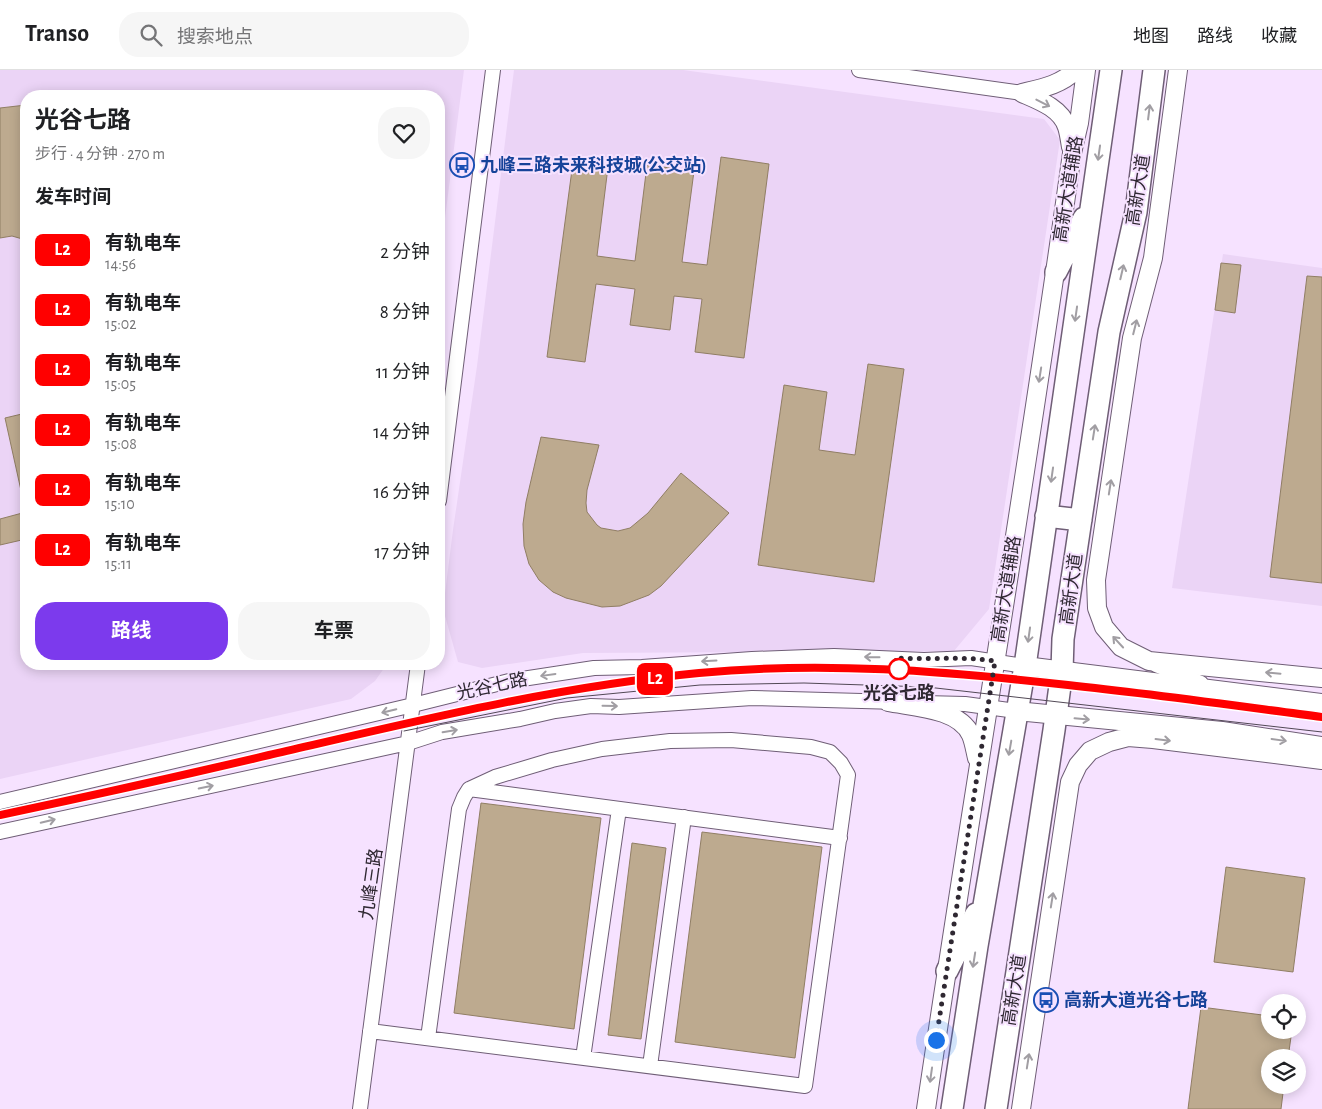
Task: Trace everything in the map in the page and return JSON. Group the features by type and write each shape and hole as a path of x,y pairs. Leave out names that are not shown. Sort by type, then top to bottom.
{"highway":[{"name":"高新大道","path":"952,1109 985,896 1025,666 1111,70"},
{"name":"高新大道","path":"996,1109 1056,716 1062,671 1063,639 1109,332 1136,212 1154,70"},
{"path":"1056,272 1092,205"},
{"path":"1046,516 1081,520"},
{"path":"946,970 985,896"}],"main road":[{"path":"1022,92 1051,87 1066,79 1076,70"},
{"name":"高新大道辅路","path":"926,1109 1086,70"},
{"path":"1178,70 1153,258 1132,338 1096,580 1097,608 1104,626 1121,647 1149,661 1322,678"},
{"path":"1022,92 1049,106 1062,117 1067,126 1072,153"},
{"path":"1142,168 1157,221"},
{"name":"光谷七路","path":"1025,666 1322,703"},
{"path":"888,702 944,713 958,719 970,734 979,762"},
{"name":"光谷七路","path":"1016,712 1222,732 1322,746"},
{"path":"1037,838 1054,792 1090,751 1109,742 1128,737 1144,738 1322,760"},
{"path":"1021,1109 1070,782 1078,765"},
{"path":"1004,1055 1012,1109"}],"street":[{"path":"445,452 493,70"},
{"path":"859,70 1022,92"},
{"name":"光谷七路","path":"0,802 413,705 509,680 594,668 834,656 924,660 971,658 1025,666"},
{"path":"1149,661 1216,689"},
{"name":"九峰三路","path":"360,1109 417,670"},
{"name":"光谷七路","path":"0,832 408,743 442,732 590,706 619,707 752,698 965,704 1016,712"},
{"path":"1109,742 1135,727 1161,726"},
{"path":"1222,732 1267,753"},
{"path":"370,1031 805,1086 848,775 842,763 830,752 811,747 731,740 670,741 602,749 552,760 495,776 469,789 459,809 428,1038"},
{"path":"469,789 840,838"},
{"path":"583,1058 619,809"},
{"path":"650,1066 684,818"}],"shaded area":[{"path":"0,70 464,70 445,218 445,90 20,90 20,670 383,670 375,681 351,699 0,779"},
{"path":"514,70 683,70 1044,119 1060,140 989,609 954,651 583,653 482,668 458,662 445,616 445,593 477,366"},
{"path":"1223,254 1322,268 1322,606 1172,588"}],"building":[{"path":"20,106 20,238 12,236 0,238 0,108"},
{"path":"721,157 769,164 744,358 695,352 702,299 674,296 670,330 630,325 635,289 596,284 585,362 547,357 573,162 608,167 597,256 635,261 647,165 694,171 682,262 707,265"},
{"path":"1221,263 1241,265 1235,313 1215,310"},
{"path":"1307,276 1322,277 1322,583 1270,577"},
{"path":"868,364 904,369 874,582 758,565 784,385 827,392 819,450 855,455"},
{"path":"20,414 20,486 5,418"},
{"path":"541,437 599,445 587,490 586,503 587,512 601,528 618,531 630,528 648,513 681,473 729,513 661,586 649,595 620,606 602,607 566,598 553,592 539,580 529,564 524,546 523,524 526,502"},
{"path":"20,514 20,540 0,545 0,519"},
{"path":"481,803 601,818 574,1029 454,1013"},
{"path":"702,832 822,847 795,1058 675,1042"},
{"path":"632,843 666,848 641,1039 608,1035"},
{"path":"1226,867 1305,878 1293,972 1214,962"},
{"path":"1201,1007 1261,1015 1261,1039 1291,1039 1289,1049 1261,1049 1261,1094 1283,1094 1281,1109 1188,1109"}],"tram line":[{"path":"0,815 502,703 600,686 699,673 777,668 933,671 1089,686 1322,717"},
{"name":"L2","path":"0,815 157,782 400,724 476,708 567,690 700,673 804,668 928,670 1100,688 1322,717"},
{"path":"404,731 567,698 700,685 804,683 927,687 1322,732"}],"place":[{"name":"九峰三路未来科技城(公交站)","path":"462,165"},
{"name":"光谷七路","path":"899,669"},
{"name":"高新大道光谷七路","path":"1046,1000"}],"route":[{"path":"899,669 895,658 924,660 971,658 995,661 936,1040"}]}
